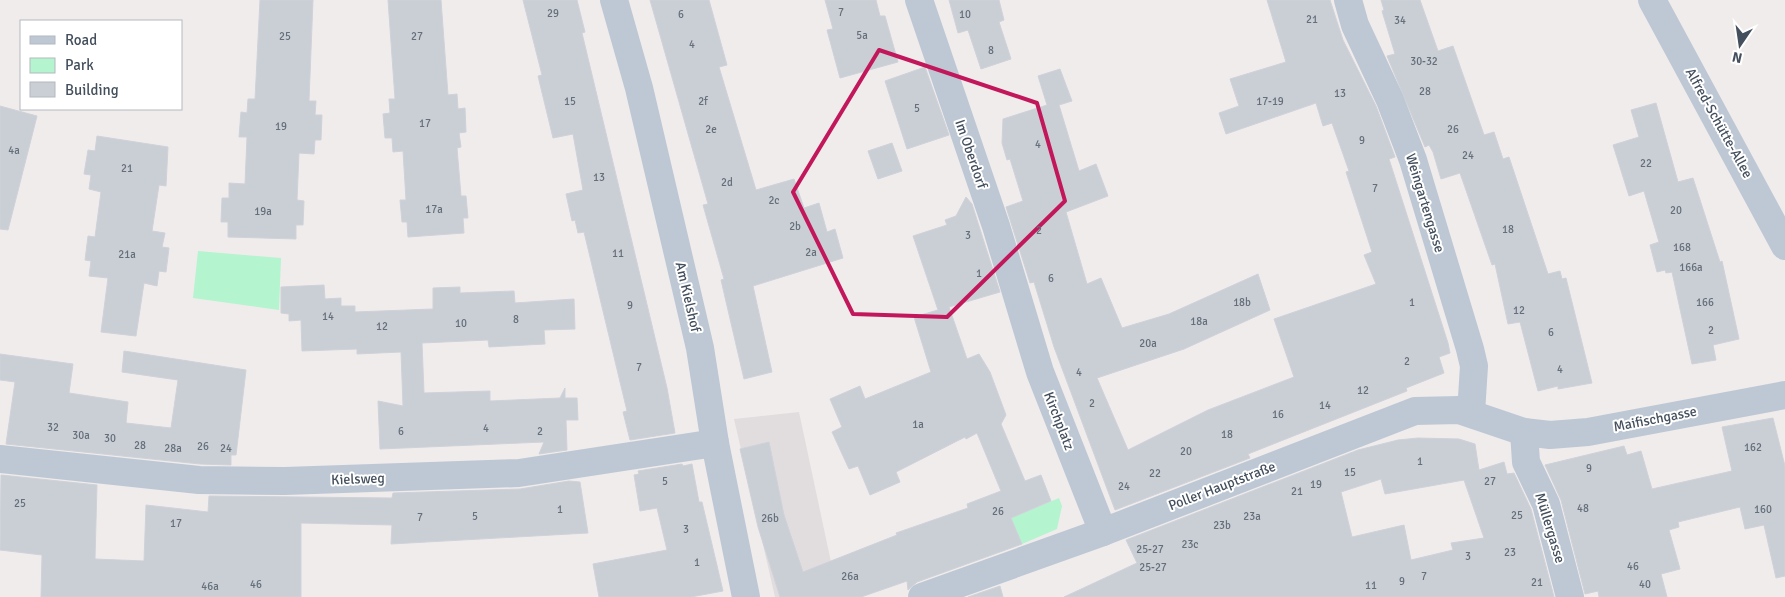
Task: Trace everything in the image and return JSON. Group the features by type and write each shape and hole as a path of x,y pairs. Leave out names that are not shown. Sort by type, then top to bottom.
{"street":[{"name":"Am Kielshof","path":"614,0 639,88 700,348 715,443 746,597"},
{"name":"Im Oberdorf","path":"919,0 996,226 1020,308"},
{"name":"Weingartengasse","path":"1348,0 1355,25 1390,100 1413,160 1470,349 1474,366 1471,413"},
{"name":"Alfred-Schütte-Allee","path":"1652,0 1785,246"},
{"name":"Kirchplatz","path":"1020,308 1040,372 1103,532"},
{"name":"Maifischgasse","path":"1524,432 1550,435 1588,432 1785,395"},
{"name":"Poller Hauptstraße","path":"922,597 1103,532 1404,415 1415,412 1459,410 1524,432"},
{"name":"Müllergasse","path":"1524,432 1526,462 1546,504 1570,597"},
{"name":"Kielsweg","path":"0,459 199,480 305,481 519,473 715,443"}],"highlighted area":[{"path":"879,50 1037,103 1065,201 947,317 853,314 793,192"}],"shaded area":[{"path":"799,412 831,562 836,597 775,597 734,419"}],"green space":[{"path":"198,251 281,258 279,310 193,298"},
{"path":"1059,498 1062,506 1057,529 1022,544 1011,518"}],"building":[{"path":"260,0 313,0 309,101 316,101 315,115 322,115 321,140 315,140 314,154 299,153 297,200 304,201 303,225 296,225 296,239 228,237 228,222 221,222 222,198 229,198 229,183 245,184 247,137 239,137 241,112 247,113 248,99 255,99"},
{"path":"388,0 441,0 448,95 457,94 458,109 465,108 466,132 459,133 461,147 457,148 461,196 466,196 468,218 463,218 464,233 408,237 407,222 402,222 400,200 406,200 403,151 393,152 392,138 385,138 383,114 390,113 389,99 395,99"},
{"path":"523,0 577,0 585,32 582,33 667,388 675,433 630,440 623,412 627,411 584,232 578,233 575,220 572,221 566,194 583,190 573,134 553,138 538,76 542,75"},
{"path":"650,0 709,0 727,65 719,67 756,190 794,179 804,208 819,203 827,232 835,229 843,258 753,286 772,372 744,379 721,280 724,279 703,205 708,204"},
{"path":"825,0 876,0 880,16 885,16 898,62 840,78 827,30 833,29"},
{"path":"949,0 999,0 1004,20 999,22 1011,59 981,69 968,30 958,33"},
{"path":"1267,0 1330,0 1343,40 1376,106 1395,157 1389,159 1450,353 1439,357 1444,373 1406,388 1407,391 1248,454 1250,458 1115,510 1054,347 1034,282 1030,283 1006,207 1023,201 1010,159 1007,160 1002,143 1003,119 1047,105 1038,76 1060,69 1072,101 1059,105 1079,171 1096,164 1108,196 1066,212 1087,284 1101,278 1122,328 1169,314 1258,274 1270,310 1184,349 1097,378 1128,450 1208,410 1294,377 1274,319 1376,284 1364,255 1372,252 1346,172 1349,171 1332,123 1323,126 1316,103 1226,134 1219,113 1239,106 1230,79 1286,62"},
{"path":"1381,0 1420,0 1438,51 1453,46 1484,135 1494,132 1503,159 1509,157 1548,274 1560,271 1562,279 1566,278 1592,383 1558,389 1558,386 1538,391 1520,322 1508,324 1495,264 1492,265 1460,173 1441,179 1433,152 1429,145 1425,147 1387,56 1395,54 1382,11 1384,10"},
{"path":"925,67 949,135 907,149 885,81"},
{"path":"1656,103 1678,182 1693,178 1720,262 1722,261 1739,339 1713,345 1716,360 1692,364 1672,272 1666,273 1665,270 1657,272 1650,245 1659,242 1644,191 1629,196 1613,145 1639,137 1631,110"},
{"path":"0,106 37,116 8,230 0,229"},
{"path":"97,136 168,147 166,186 159,185 152,231 165,233 162,247 169,248 166,272 159,271 157,286 144,283 136,336 101,332 108,278 89,276 91,261 85,260 88,236 95,237 101,192 89,189 91,175 84,174 88,150 95,151"},
{"path":"892,143 902,171 878,179 868,151"},
{"path":"966,197 972,204 1000,292 949,307 967,359 979,354 990,372 1006,415 1001,424 1025,481 1041,475 1051,501 1011,518 1022,544 917,582 908,590 907,581 861,597 780,597 758,527 740,449 769,442 784,515 803,572 897,535 896,533 968,508 967,504 1001,491 977,433 966,439 965,437 896,472 900,482 870,495 858,466 849,469 832,432 842,427 830,399 860,386 865,399 931,372 914,317 938,310 913,236 947,225 945,220 956,216"},
{"path":"324,285 325,299 341,298 341,306 355,306 355,312 433,309 433,288 460,287 460,293 514,291 515,303 574,299 575,329 544,330 545,344 489,347 488,340 422,343 424,393 490,391 490,401 560,398 565,388 565,398 577,398 578,420 566,420 567,450 539,454 544,442 380,449 378,401 403,406 401,352 357,354 357,349 302,351 301,320 289,321 289,314 281,313 281,287"},
{"path":"124,351 246,370 236,455 231,455 231,465 200,464 6,444 15,382 0,380 0,354 73,364 69,393 128,402 126,423 171,428 178,380 122,372"},
{"path":"1773,418 1785,466 1785,576 1776,578 1764,525 1745,529 1740,507 1678,522 1679,527 1669,530 1680,569 1661,574 1667,597 1599,597 1598,591 1585,594 1561,500 1545,465 1624,446 1627,455 1641,451 1652,489 1732,471 1722,427"},
{"path":"1418,438 1459,439 1475,444 1479,470 1504,462 1507,474 1514,473 1531,509 1554,597 1064,597 1137,563 1126,540 1358,450 1398,440","holes":["1381,479 1385,494 1464,480 1484,538 1451,543 1453,550 1411,560 1404,525 1352,537 1341,492"]},
{"path":"682,464 683,466 692,464 699,502 702,502 723,591 691,597 599,597 593,564 667,550 657,508 640,511 634,475 639,474 638,471"},
{"path":"1,475 97,485 95,559 144,561 146,505 208,512 209,496 392,498 393,493 520,489 569,481 580,482 588,533 391,544 392,525 301,523 301,597 41,597 42,555 0,550"},
{"path":"1000,586 1003,597 968,597"}]}
